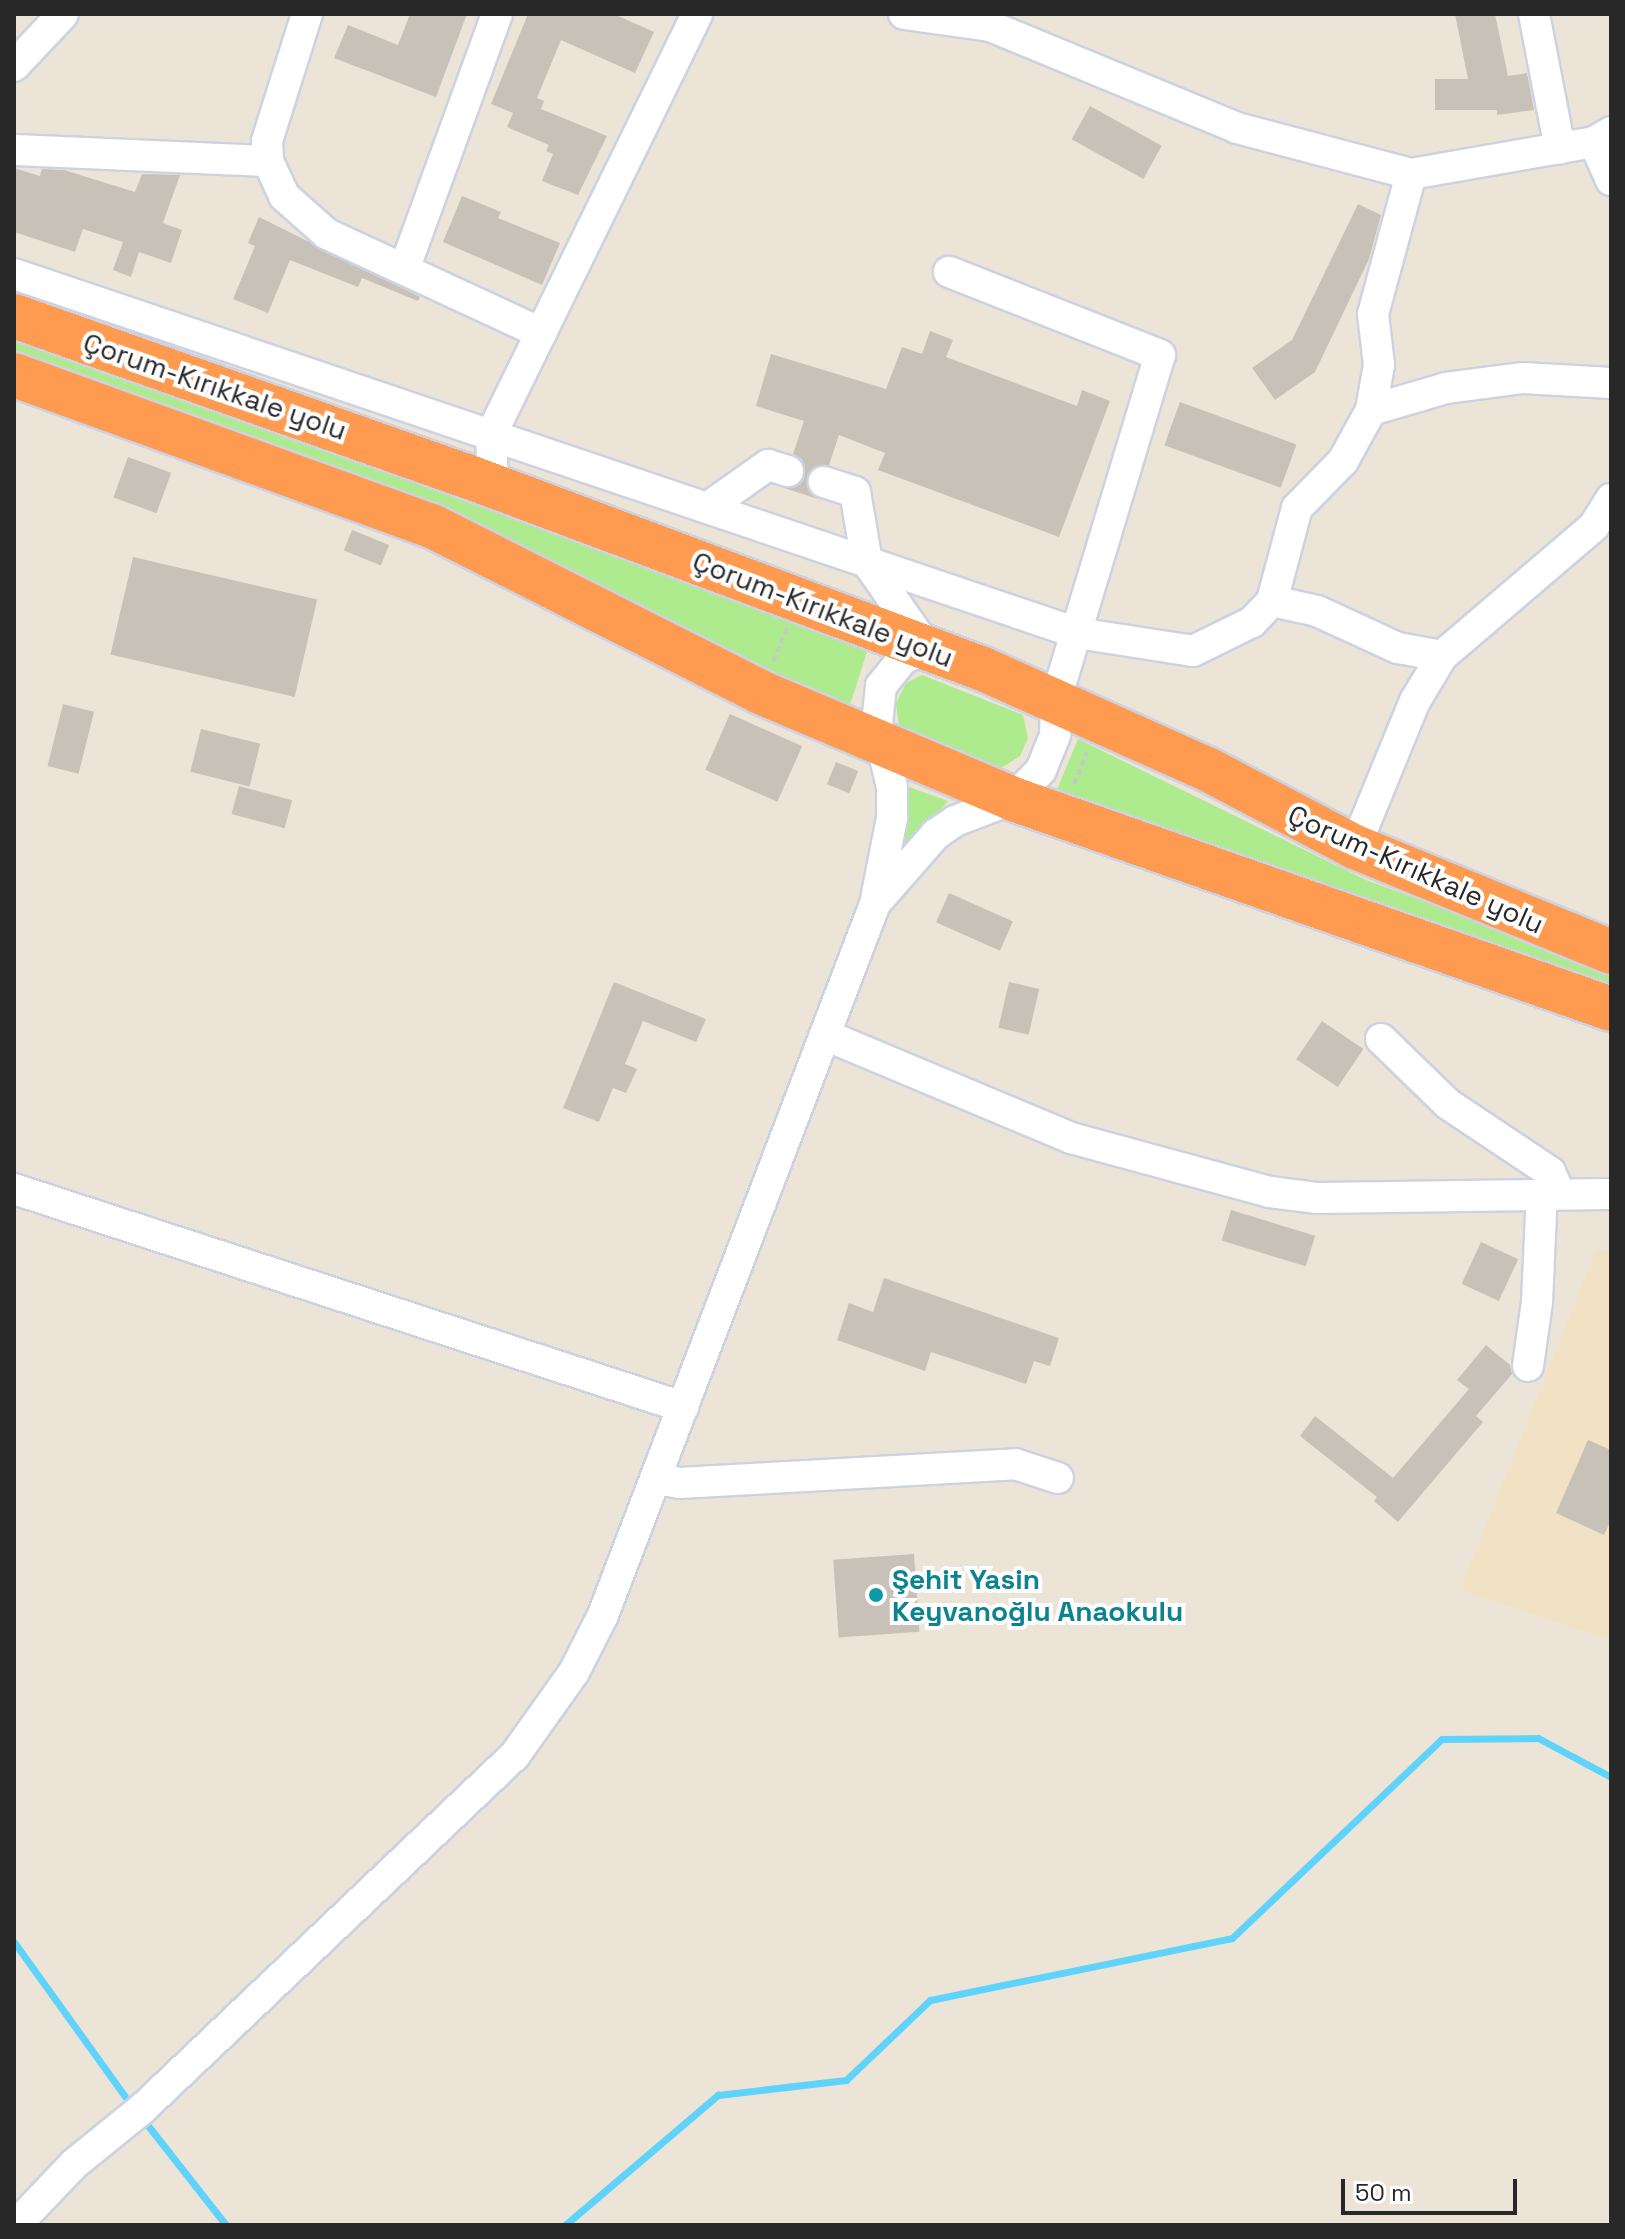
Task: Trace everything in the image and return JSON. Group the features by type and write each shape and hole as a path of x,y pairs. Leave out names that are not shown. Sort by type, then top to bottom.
{"highway":[{"name":"Çorum-Kırıkkale yolu","path":"14,316 493,486 1056,699 1207,769 1355,847 1611,952"},
{"name":"Çorum-Kırıkkale yolu","path":"14,375 432,526 760,692 1013,799 1611,1009"}],"street":[{"path":"14,66 63,14"},
{"path":"307,14 270,123 268,161 284,196 312,224 541,333"},
{"path":"405,267 497,14"},
{"path":"493,486 491,435 697,14"},
{"path":"904,14 990,26 1237,128 1411,174 1560,149 1603,137 1611,180"},
{"path":"1534,14 1560,149"},
{"path":"14,150 268,161"},
{"path":"14,274 212,338 1077,633 1193,651 1252,622 1272,601 1297,508 1343,461 1371,410 1379,365 1373,314 1411,174"},
{"path":"875,904 936,834 955,821 1013,799 1031,784 1050,753 1056,699 1160,355 949,272"},
{"path":"198,379 212,338"},
{"path":"1371,410 1446,388 1523,378 1611,383"},
{"path":"707,508 768,465 788,471"},
{"path":"16,2225 74,2164 142,2109 515,1755 574,1672 603,1615 875,904 892,818 892,787 880,744 881,686 903,659 927,648 867,562 855,492 824,482"},
{"path":"1355,847 1415,701 1442,656 1594,526 1611,499"},
{"path":"1272,601 1317,611 1398,648 1442,656"},
{"path":"825,1035 1071,1138 1270,1192 1316,1198 1611,1194"},
{"path":"1381,1039 1448,1104 1550,1172 1551,1193 1536,1235 1537,1302 1528,1366"},
{"path":"14,1189 456,1329 683,1407"},
{"path":"657,1479 680,1483 1015,1464 1058,1478"}],"path":[{"path":"760,692 799,600"}],"shaded area":[{"path":"1596,1250 1611,1250 1611,1640 1460,1590"}],"green space":[{"path":"14,337 868,649 849,708 605,590 14,358"},
{"path":"922,675 1023,715 1028,738 1020,756 1001,768 990,767 909,734 899,726 896,703 906,683"},
{"path":"1078,739 1366,880 1611,970 1611,987 1056,792"},
{"path":"909,787 948,801 891,870"}],"building":[{"path":"410,14 467,14 436,97 334,58 348,25 398,45"},
{"path":"528,14 614,14 654,32 635,73 561,40 537,98 544,101 541,109 607,136 578,195 542,181 553,154 546,151 549,145 507,127 513,113 491,104"},
{"path":"1455,14 1495,14 1508,76 1527,73 1534,110 1497,115 1497,110 1435,110 1435,79 1468,79"},
{"path":"1090,106 1162,146 1143,179 1072,139"},
{"path":"14,168 40,176 42,169 64,170 135,192 142,174 180,175 163,223 182,230 171,263 139,252 131,277 113,270 123,242 83,229 75,252 14,232"},
{"path":"462,196 501,212 498,218 560,243 542,285 443,242"},
{"path":"1358,204 1381,215 1369,259 1315,372 1275,400 1252,368 1292,340"},
{"path":"259,217 420,297 418,301 362,278 358,287 290,260 268,313 233,299 255,246 248,243"},
{"path":"930,331 953,340 946,357 1077,406 1082,390 1110,401 1059,537 878,470 885,453 839,435 829,465 819,465 807,476 807,487 818,499 784,488 800,485 805,475 802,459 793,454 804,421 756,406 771,354 886,389 902,347 922,354"},
{"path":"1180,402 1297,444 1281,488 1164,445"},
{"path":"128,457 171,473 157,513 113,497"},
{"path":"352,530 389,545 381,565 344,550"},
{"path":"133,557 317,600 295,697 111,654"},
{"path":"63,704 94,712 79,774 48,766"},
{"path":"730,714 802,746 777,802 705,770"},
{"path":"201,729 260,744 250,786 190,772"},
{"path":"836,762 858,771 849,793 827,784"},
{"path":"239,786 292,800 285,828 231,814"},
{"path":"949,893 1013,921 1000,951 936,922"},
{"path":"614,982 706,1019 696,1042 643,1021 625,1064 637,1069 626,1093 613,1088 599,1122 563,1108"},
{"path":"1009,982 1039,989 1029,1035 998,1028"},
{"path":"1322,1021 1363,1049 1338,1087 1296,1059"},
{"path":"1231,1210 1315,1236 1306,1266 1222,1241"},
{"path":"1481,1242 1518,1259 1499,1301 1462,1284"},
{"path":"884,1278 1059,1338 1050,1366 1034,1361 1026,1384 931,1352 925,1371 837,1340 849,1303 873,1312"},
{"path":"1486,1345 1510,1365 1512,1374 1476,1416 1483,1422 1398,1522 1374,1501 1377,1497 1300,1436 1315,1416 1393,1478 1469,1389 1457,1380"},
{"path":"1588,1440 1611,1450 1611,1520 1604,1535 1556,1513"},
{"name":"Şehit Yasin Keyvanoğlu Anaokulu","path":"914,1554 919,1632 839,1637 833,1560"}],"waterway":[{"path":"565,2225 718,2095 846,2080 930,2000 1232,1938 1442,1739 1538,1738 1611,1777"},
{"path":"14,1942 134,2109"},
{"path":"142,2118 226,2225"}],"place":[{"name":"Şehit Yasin Keyvanoğlu Anaokulu","path":"876,1595"}]}
